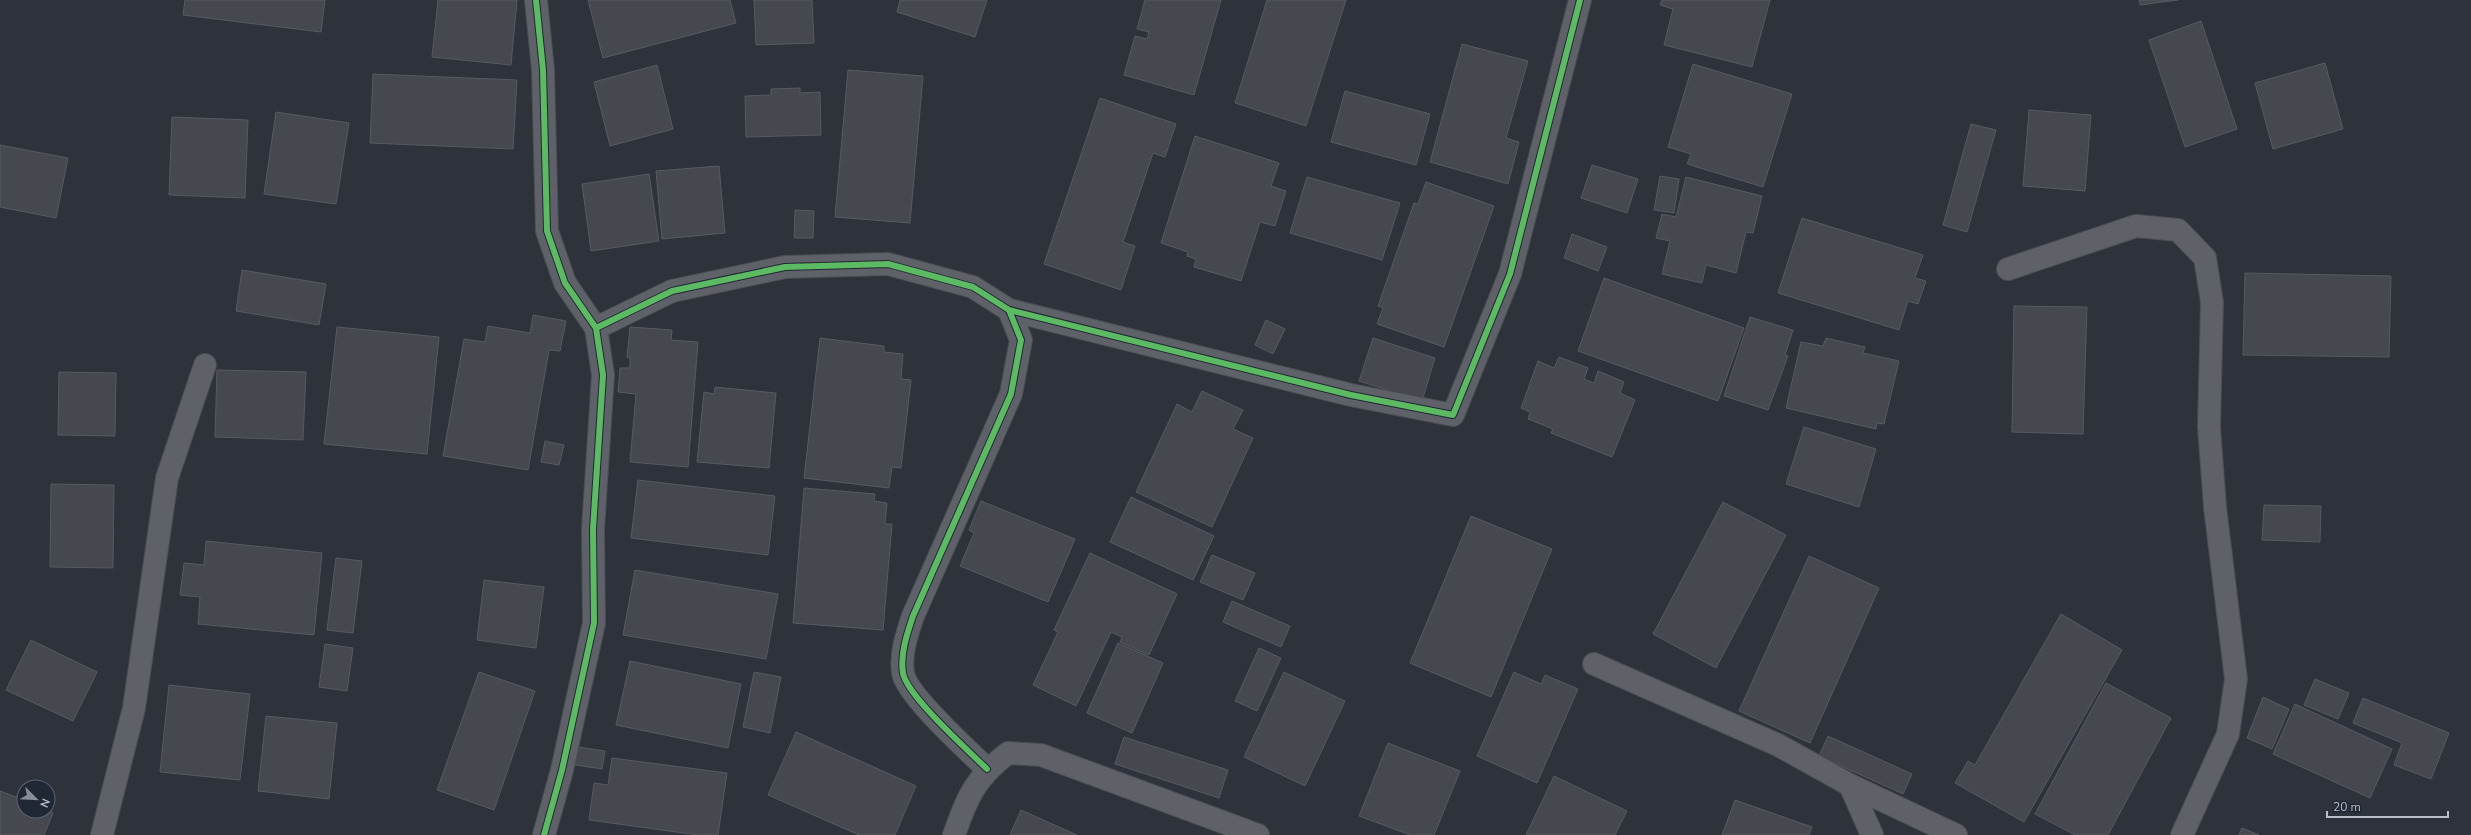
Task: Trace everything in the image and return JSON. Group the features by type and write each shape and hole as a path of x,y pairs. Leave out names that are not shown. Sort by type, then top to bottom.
{"street":[{"path":"536,0 543,70 547,231 565,283 596,328 602,375 593,529 594,624 562,770 544,835"},
{"path":"596,328 672,291 785,267 888,264 973,287 1009,310 1351,395 1453,415 1510,274 1580,0"},
{"path":"2008,269 2136,226 2178,230 2204,258 2212,302 2209,427 2215,507 2236,679 2228,734 2182,835"},
{"path":"987,769 921,703 903,674 904,642 913,616 1012,394 1021,340 1009,310"},
{"path":"102,835 134,708 167,478 205,365"},
{"path":"1594,664 1778,745 1850,785 1956,835"},
{"path":"954,835 964,805 987,769 1008,753 1040,755 1258,835"},
{"path":"1850,785 1872,835"}],"building":[{"path":"185,0 325,0 321,32 183,15"},
{"path":"438,0 517,0 511,65 432,57"},
{"path":"588,0 730,0 736,23 603,58"},
{"path":"754,0 812,0 814,43 756,45"},
{"path":"900,0 987,0 975,37 897,12"},
{"path":"1145,0 1221,0 1194,95 1124,75 1135,36 1147,39 1149,32 1137,29"},
{"path":"1267,0 1346,0 1306,126 1235,103"},
{"path":"1662,0 1770,0 1752,67 1664,45 1673,9 1660,5"},
{"path":"2139,0 2178,0 2140,5"},
{"path":"2201,21 2237,129 2185,147 2149,40"},
{"path":"1462,44 1528,61 1506,138 1519,142 1508,184 1430,162"},
{"path":"2325,63 2343,129 2273,149 2255,83"},
{"path":"1693,64 1792,94 1763,187 1687,164 1691,154 1668,147"},
{"path":"657,65 673,129 610,146 594,82"},
{"path":"848,70 923,76 910,223 835,217"},
{"path":"373,74 517,80 513,149 370,143"},
{"path":"800,88 800,93 820,92 821,135 746,137 745,96 771,95 771,89"},
{"path":"1345,91 1430,114 1416,165 1331,142"},
{"path":"1100,98 1176,124 1165,157 1153,153 1123,242 1135,246 1121,290 1044,264"},
{"path":"2029,110 2091,115 2085,191 2023,186"},
{"path":"276,112 349,123 336,204 264,194"},
{"path":"172,117 248,120 245,198 169,195"},
{"path":"1971,124 1996,130 1967,232 1943,225"},
{"path":"1195,136 1279,163 1271,186 1286,191 1275,226 1260,222 1241,281 1194,267 1196,259 1187,256 1188,252 1161,243"},
{"path":"0,145 68,158 56,218 0,207"},
{"path":"1592,165 1638,179 1627,213 1581,198"},
{"path":"719,166 725,233 662,239 656,171"},
{"path":"649,174 659,241 591,251 582,184"},
{"path":"1660,176 1679,179 1674,213 1654,210"},
{"path":"1307,177 1400,203 1382,260 1290,233"},
{"path":"1686,177 1762,196 1753,233 1746,232 1736,273 1706,265 1702,283 1662,274 1670,241 1656,238 1662,214 1676,217"},
{"path":"1426,182 1494,206 1444,347 1377,324 1383,308 1378,306 1414,203 1418,204"},
{"path":"795,210 814,211 813,238 794,238"},
{"path":"1802,218 1923,255 1915,278 1926,281 1918,304 1908,301 1899,330 1778,293"},
{"path":"1572,234 1607,247 1598,271 1564,258"},
{"path":"242,270 326,284 319,325 236,311"},
{"path":"2245,273 2391,276 2389,357 2243,355"},
{"path":"1604,278 1744,328 1718,401 1578,351"},
{"path":"2014,306 2087,307 2083,434 2012,432"},
{"path":"533,315 566,321 560,351 549,350 528,470 443,456 464,339 485,342 488,326 530,333"},
{"path":"1750,317 1793,330 1785,355 1788,356 1768,410 1724,396"},
{"path":"1266,320 1285,329 1273,354 1255,345"},
{"path":"337,327 439,337 427,454 324,444"},
{"path":"630,327 672,330 671,340 698,342 688,467 630,462 636,394 618,392 620,368 630,368 630,358 627,357"},
{"path":"820,338 884,346 884,352 903,354 901,379 911,380 901,468 892,467 889,488 804,478"},
{"path":"1373,338 1435,358 1422,401 1359,381"},
{"path":"1826,338 1865,347 1863,353 1899,361 1884,424 1877,423 1876,429 1786,408 1801,342 1823,346"},
{"path":"1559,357 1588,368 1584,379 1594,383 1598,371 1624,382 1620,393 1635,400 1612,457 1551,433 1553,429 1528,419 1530,412 1521,408 1538,361 1554,368"},
{"path":"217,370 306,372 303,440 215,437"},
{"path":"59,372 116,373 115,436 58,435"},
{"path":"715,387 776,393 769,468 697,462 704,392 714,394"},
{"path":"1202,391 1243,410 1233,429 1253,438 1212,527 1136,492 1177,404 1192,412"},
{"path":"1804,427 1876,449 1859,507 1786,484"},
{"path":"545,441 564,445 559,465 541,462"},
{"path":"638,480 775,496 768,555 631,538"},
{"path":"51,484 114,485 113,568 50,567"},
{"path":"804,488 875,494 874,501 887,503 885,524 892,524 883,630 793,623"},
{"path":"1131,497 1214,536 1193,580 1110,542"},
{"path":"981,501 1075,539 1048,602 960,566 974,533 969,530"},
{"path":"1723,502 1786,535 1716,668 1653,634"},
{"path":"2264,505 2321,506 2320,542 2262,540"},
{"path":"1471,516 1552,549 1491,697 1410,663"},
{"path":"206,541 322,553 314,635 198,624 200,597 180,595 184,563 204,565"},
{"path":"1090,553 1177,594 1149,655 1120,642 1122,637 1111,632 1076,706 1033,685 1058,632 1054,630"},
{"path":"1212,555 1255,573 1243,600 1200,582"},
{"path":"1809,556 1879,588 1810,743 1739,711"},
{"path":"336,558 362,561 353,633 327,630"},
{"path":"635,570 778,594 766,659 623,635"},
{"path":"484,580 544,587 536,648 477,640"},
{"path":"1232,601 1290,626 1281,647 1223,622"},
{"path":"2061,614 2122,650 2024,822 1955,783 1968,761 1975,765"},
{"path":"31,640 97,672 73,721 6,690"},
{"path":"1118,643 1163,663 1132,733 1087,713"},
{"path":"325,644 353,648 347,691 319,687"},
{"path":"1259,648 1281,658 1257,711 1235,701"},
{"path":"630,661 741,684 728,748 616,725"},
{"path":"479,672 535,691 494,810 437,790"},
{"path":"754,672 781,677 770,733 743,727"},
{"path":"1284,672 1345,701 1305,786 1244,757"},
{"path":"1514,672 1541,684 1545,675 1578,689 1537,783 1477,756"},
{"path":"2315,679 2349,693 2338,719 2304,705"},
{"path":"2106,683 2171,718 2108,835 2075,835 2035,814"},
{"path":"169,685 250,694 240,780 160,772"},
{"path":"2263,697 2289,709 2272,749 2247,738"},
{"path":"2363,698 2449,733 2431,779 2394,765 2402,743 2353,723"},
{"path":"2295,704 2392,749 2370,798 2273,754"},
{"path":"266,716 337,723 329,799 258,791"},
{"path":"796,732 916,786 895,835 859,835 768,795"},
{"path":"1828,736 1912,774 1903,794 1819,756"},
{"path":"1124,737 1228,770 1219,798 1115,764"},
{"path":"1388,743 1460,771 1434,835 1410,835 1359,816"},
{"path":"578,747 605,751 602,769 575,765"},
{"path":"612,758 727,773 718,835 698,835 589,820 594,783 608,785"},
{"path":"1554,776 1627,811 1615,835 1526,835"},
{"path":"0,791 16,797 16,819 51,819 44,835 0,835"},
{"path":"1735,800 1812,827 1809,835 1722,835"},
{"path":"1021,810 1077,835 1010,835"},
{"path":"2242,828 2259,835 2239,835"}],"cycle path":[{"path":"536,0 543,70 547,231 565,283 596,328 603,375 593,529 594,623 562,770 544,835"},
{"path":"1009,310 1351,395 1453,415 1510,274 1580,0"},
{"path":"596,328 672,291 785,267 888,264 973,287 1009,310 1021,340 1011,394 913,616 908,630 902,659 903,673 907,683 915,695 940,723 987,769"}]}
